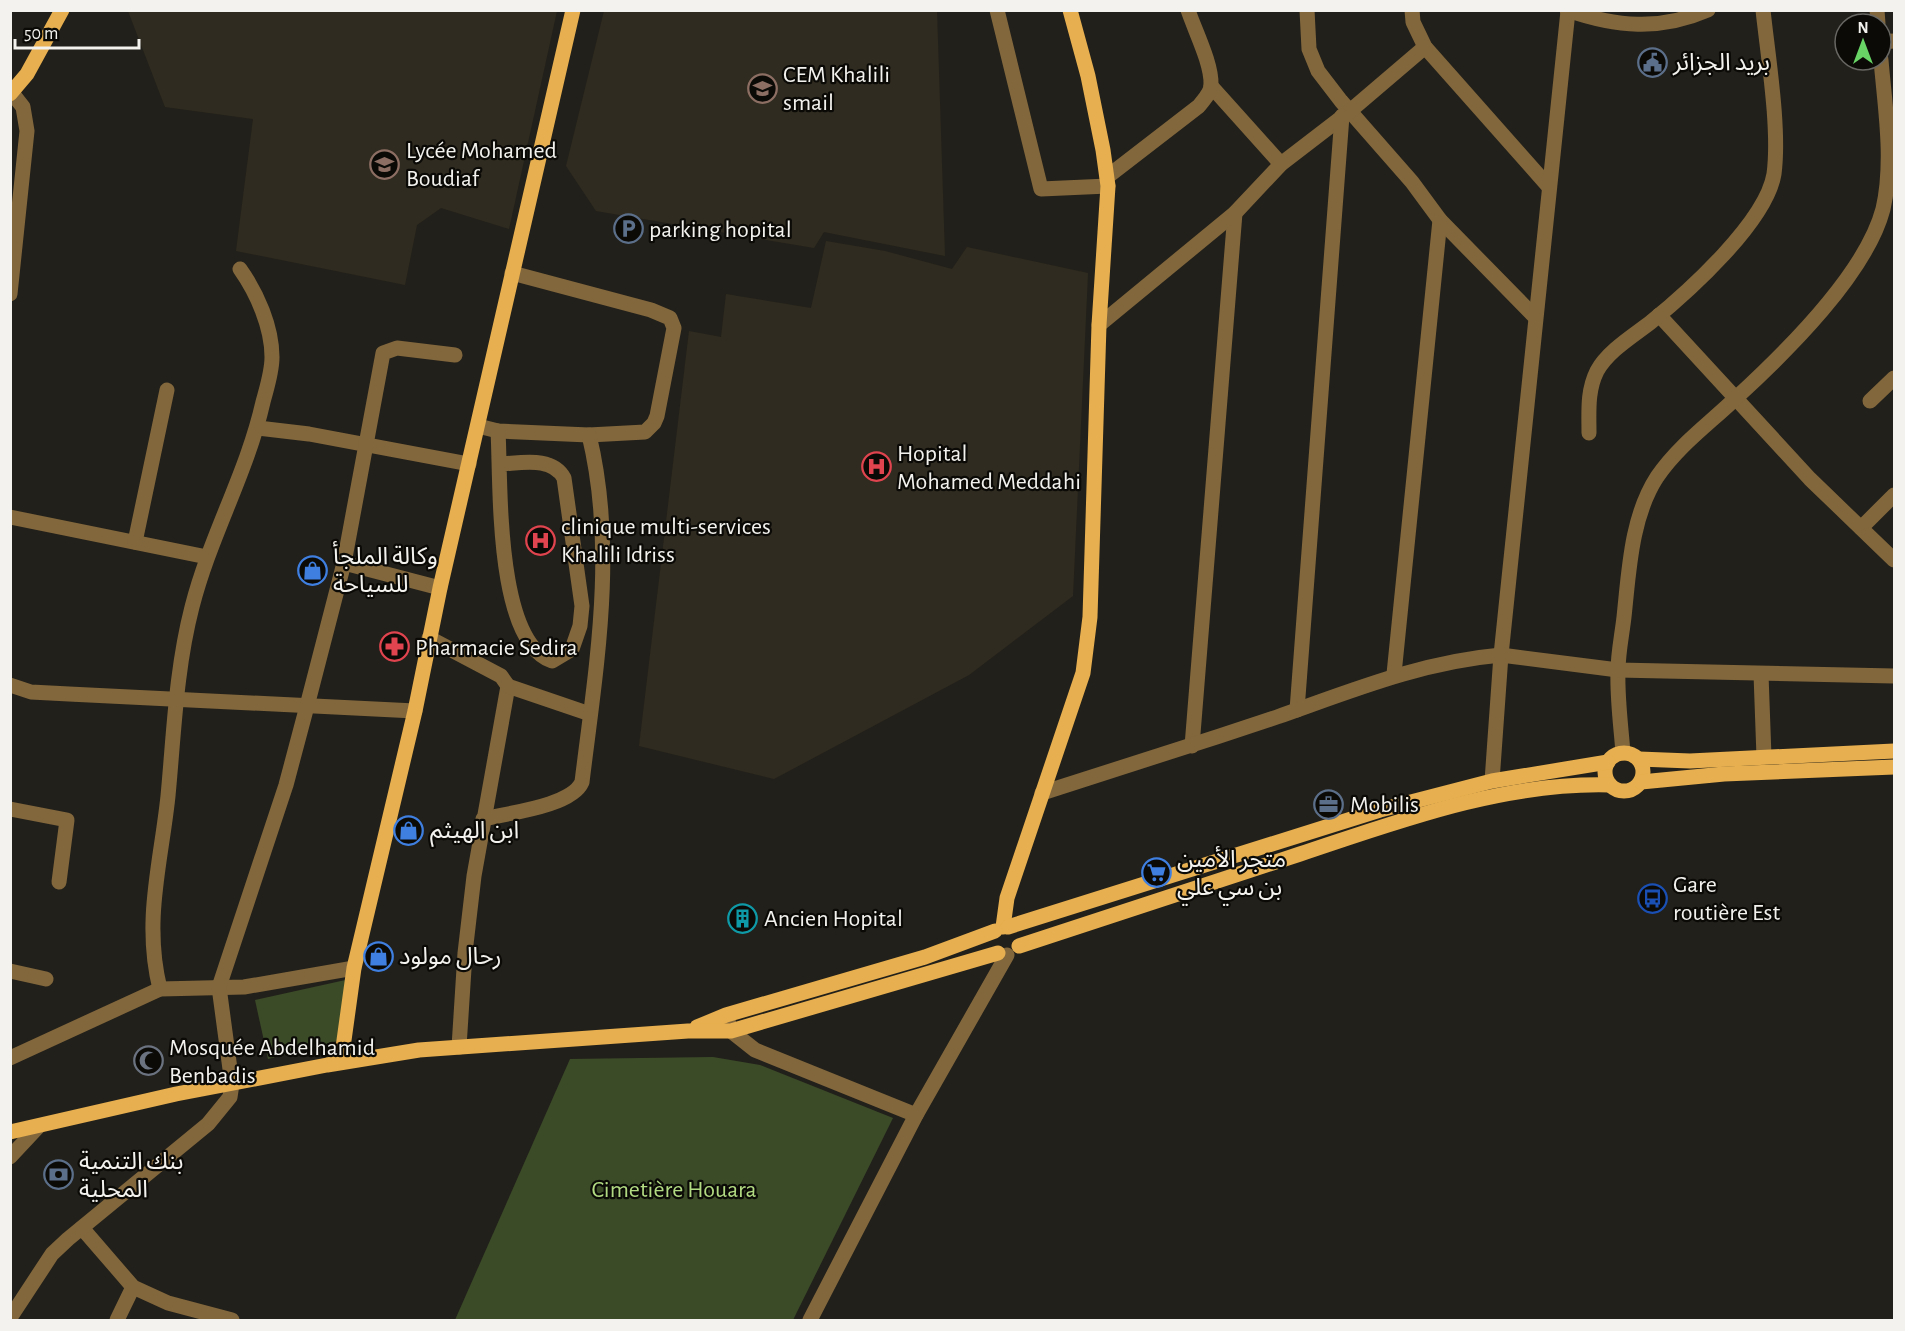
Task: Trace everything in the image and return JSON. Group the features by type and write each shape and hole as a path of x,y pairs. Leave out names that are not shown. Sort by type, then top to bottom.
{"main road":[{"path":"11,93 27,74 62,10"},
{"path":"341,1062 354,968 415,711 440,588 512,273 549,124 573,10"},
{"path":"1008,951 992,945 1002,928 1007,897 1083,673 1090,618 1099,325 1107,181 1088,76 1070,10"},
{"path":"688,1031 726,1015 925,957 1002,928 1380,810 1492,781 1608,762 1623,753 1639,759 1673,761 1894,751"},
{"path":"1639,759 1644,770 1641,782"},
{"path":"1608,762 1605,774 1610,785"},
{"path":"10,1132 341,1062 418,1050 688,1031 731,1031 1008,951 1387,825 1450,807 1515,793 1610,785 1626,791 1641,782 1724,774 1894,767"},
{"path":"1002,928 1019,935 1008,951"}],"street":[{"path":"997,10 1037,182 1041,189 1107,181 1199,106 1211,86"},
{"path":"1188,10 1209,70 1211,86 1281,164"},
{"path":"1307,10 1309,49 1318,71 1346,113 1412,182 1440,220 1534,317"},
{"path":"1412,10 1413,22 1425,47 1549,187"},
{"path":"1492,781 1500,655 1567,11 1613,22 1654,26 1687,20 1708,10"},
{"path":"1589,433 1589,399 1597,372 1605,359 1659,315 1743,234 1760,210 1773,175 1774,138 1763,10"},
{"path":"1099,325 1235,213 1281,164 1425,47"},
{"path":"1623,753 1618,670 1631,554 1642,507 1657,478 1685,442 1736,399 1841,287 1869,243 1882,209 1888,158 1882,72"},
{"path":"10,294 27,130 23,107 11,93"},
{"path":"1297,710 1346,113"},
{"path":"1192,746 1235,213"},
{"path":"1394,674 1440,220"},
{"path":"160,989 151,948 152,915 168,798 181,656 207,557 258,428 272,355 257,296 240,268"},
{"path":"478,426 498,431 589,435 645,432 654,423 668,359 672,321 651,310 512,273"},
{"path":"1659,315 1810,479 1894,560"},
{"path":"10,1318 52,1254 208,1124 230,1097 232,1084 219,987 286,785 308,706 344,563 383,353 397,348 455,355"},
{"path":"1870,401 1894,378"},
{"path":"135,542 167,390"},
{"path":"258,428 469,464"},
{"path":"498,431 502,537 512,600 521,630 532,649 540,657 552,661 573,649 580,626 582,606 564,478 556,466 549,463 500,464"},
{"path":"483,819 557,802 575,794 582,782 602,610 604,544 598,471 589,435"},
{"path":"1861,528 1894,495"},
{"path":"10,517 207,557"},
{"path":"344,563 440,588"},
{"path":"429,638 501,676 508,686 590,714"},
{"path":"1042,793 1192,746 1394,674 1500,655 1618,670 1894,676"},
{"path":"1761,674 1764,757"},
{"path":"10,685 31,692 415,711"},
{"path":"459,1047 465,953 483,819 508,686"},
{"path":"10,809 67,820 59,882"},
{"path":"810,1320 916,1115 1008,951"},
{"path":"10,1058 160,989 244,987 354,968"},
{"path":"10,971 46,979"},
{"path":"726,1015 731,1031 755,1050 916,1115"},
{"path":"10,1157 39,1126"},
{"path":"82,1228 133,1287 168,1303 232,1320"},
{"path":"117,1320 133,1287"}],"shaded area":[{"name":"Lycée Mohamed Boudiaf","path":"128,11 557,11 509,229 441,208 417,225 405,285 236,251 253,119 165,107"},
{"name":"CEM Khalili smail","path":"604,11 937,11 945,256 824,232 814,248 596,211 566,166"},
{"name":"Hopital Mohamed Meddahi","path":"826,241 885,251 952,269 967,247 1088,273 1073,596 969,675 774,779 639,746 689,331 721,337 726,294 811,308"}],"green space":[{"path":"350,979 341,1040 268,1059 255,1000"},
{"name":"Cimetière Houara","path":"713,1057 760,1065 893,1118 793,1320 455,1320 570,1059"}],"place":[{"name":"بريد الجزائر","path":"1652,62"},
{"name":"CEM Khalili smail","path":"762,88"},
{"name":"Lycée Mohamed Boudiaf","path":"385,164"},
{"name":"parking hopital","path":"628,229"},
{"name":"Hopital Mohamed Meddahi","path":"876,467"},
{"name":"clinique multi-services Khalili Idriss","path":"540,540"},
{"name":"وكالة الملجأ للسياحة","path":"312,570"},
{"name":"Pharmacie Sedira","path":"394,647"},
{"name":"Mobilis","path":"1329,804"},
{"name":"ابن الهيثم","path":"409,830"},
{"name":"متجر الأمين بن سي علي","path":"1156,873"},
{"name":"Gare routière Est","path":"1652,898"},
{"name":"Ancien Hopital","path":"743,918"},
{"name":"رحال مولود","path":"378,956"},
{"name":"Mosquée Abdelhamid Benbadis","path":"148,1061"},
{"name":"بنك التنمية المحلية","path":"58,1175"}]}
